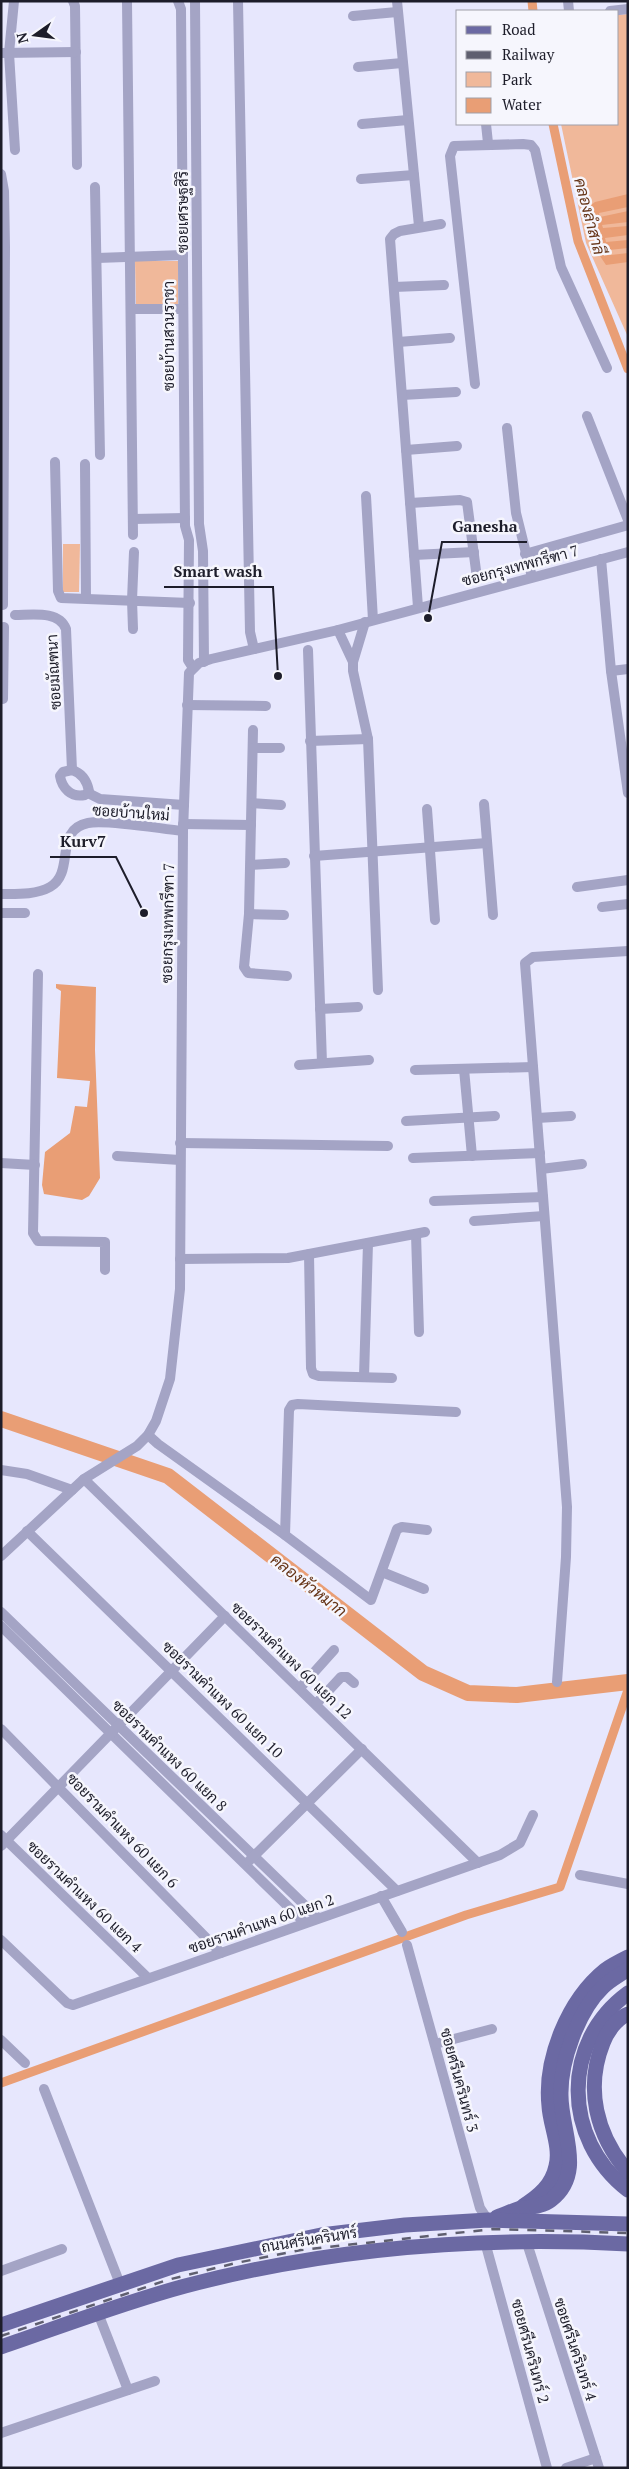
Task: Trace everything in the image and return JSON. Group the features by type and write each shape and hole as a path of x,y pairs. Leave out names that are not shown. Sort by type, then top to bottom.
{"main road":[{"path":"488,2220 518,2209 535,2199 552,2178 557,2165 557,2150 548,2105 549,2086 559,2038 571,2008 604,1971 628,1957"},
{"path":"518,2209 539,2206 550,2201 559,2192 566,2180 571,2155 562,2119 560,2094 566,2056 588,2005 603,1987 628,1970"},
{"path":"628,1993 610,2006 593,2029 582,2056 578,2085 581,2114 589,2140 600,2160 628,2190"},
{"path":"628,2014 623,2016 607,2034 599,2053 593,2094 599,2120 609,2143 628,2172"},
{"name":"ถนนศรีนครินทร์","path":"1,2325 178,2265 321,2235 405,2225 488,2220 628,2224"},
{"name":"ถนนศรีนครินทร์","path":"1,2347 98,2313 184,2287 244,2272 313,2260 370,2252 485,2242 526,2240 628,2244"},
{"path":"178,2265 184,2287"}],"street":[{"path":"14,1 5,53 15,150"},
{"path":"73,1 75,6 77,165"},
{"path":"128,1 133,535"},
{"name":"ซอยบ้านสวนราชา","path":"178,1 181,10 185,526 189,540 190,603 188,660 193,668"},
{"name":"ซอยเศรษฐสิริ","path":"195,1 199,524 203,551 204,662"},
{"path":"238,1 250,634 254,650"},
{"path":"353,16 397,6 419,226"},
{"path":"5,53 76,52"},
{"path":"358,67 402,63"},
{"path":"362,124 408,120"},
{"path":"486,125 488,143"},
{"path":"475,384 450,156 454,146 488,143 523,144 531,146 535,150 561,267 607,368"},
{"path":"1,174 4,191 2,605 12,609 14,615 10,625 2,627 3,699"},
{"path":"361,180 414,175"},
{"path":"95,187 100,454"},
{"path":"418,607 390,239 400,231 419,226 441,224"},
{"path":"97,258 183,255"},
{"path":"394,287 444,285"},
{"path":"131,309 183,309"},
{"path":"398,342 450,338"},
{"path":"402,395 456,392"},
{"path":"587,416 628,520"},
{"path":"507,428 516,513 532,577"},
{"path":"406,450 458,446"},
{"path":"55,462 58,595 61,598 190,603"},
{"path":"85,464 86,598"},
{"path":"366,496 369,621 353,662 353,672 368,739 378,990"},
{"path":"410,503 460,500 467,502 477,578"},
{"path":"133,519 185,518"},
{"path":"525,554 628,525"},
{"path":"133,629 134,552"},
{"path":"414,555 474,552"},
{"name":"ซอยกรุงเทพกรีฑา 7","path":"1,1556 27,1530 89,1476 137,1446 148,1435 156,1421 170,1379 180,1289 183,828 188,678 193,668 204,662 338,630 628,552"},
{"path":"600,559 611,671 628,793"},
{"name":"ซอยมัณฑนา","path":"14,615 53,617 60,620 66,629 72,770"},
{"path":"338,630 353,662"},
{"path":"308,650 322,1063"},
{"path":"611,671 628,668"},
{"path":"187,705 266,706"},
{"path":"253,730 252,825 245,971 248,973 287,976"},
{"path":"310,741 368,739"},
{"path":"253,748 280,748"},
{"path":"72,770 82,776 87,785 88,793 82,796 75,795 63,786 60,776 63,772 72,770"},
{"path":"88,793 100,799 184,805"},
{"path":"252,803 281,805"},
{"path":"484,804 493,915"},
{"path":"428,809 435,920"},
{"name":"ซอยบ้านใหม่","path":"1,894 25,894 49,888 57,882 64,869 67,838 72,830 87,823 183,828 252,825"},
{"path":"314,856 486,843"},
{"path":"250,865 285,863"},
{"path":"577,887 628,880"},
{"path":"602,907 628,904"},
{"path":"1,913 25,913"},
{"path":"249,914 284,915"},
{"path":"557,1682 567,1507 525,962 533,957 628,951"},
{"path":"38,974 34,1237 38,1241 105,1242 105,1270"},
{"path":"320,1009 358,1007"},
{"path":"299,1065 369,1060"},
{"path":"415,1070 533,1067"},
{"path":"464,1069 472,1156"},
{"path":"406,1121 495,1116"},
{"path":"537,1118 571,1116"},
{"path":"180,1144 388,1146"},
{"path":"413,1158 540,1154"},
{"path":"117,1156 180,1160"},
{"path":"1,1163 34,1165"},
{"path":"541,1169 582,1164"},
{"path":"434,1201 543,1197"},
{"path":"474,1221 544,1216"},
{"path":"180,1259 288,1258 420,1233 419,1332"},
{"path":"364,1377 368,1243"},
{"path":"309,1254 311,1368 313,1374 318,1376 392,1378"},
{"path":"285,1535 289,1410 292,1405 456,1412"},
{"path":"148,1435 371,1600 397,1529 402,1527 427,1530"},
{"path":"1,1470 27,1474 72,1490"},
{"name":"ซอยรามคำแหง 60 แยก 12","path":"89,1476 225,1616 478,1862"},
{"name":"ซอยรามคำแหง 60 แยก 10","path":"27,1530 308,1802 397,1891"},
{"path":"382,1572 424,1589"},
{"name":"ซอยรามคำแหง 60 แยก 8","path":"1,1612 38,1655 110,1732 305,1923"},
{"path":"3,1840 59,1786 117,1724 225,1616"},
{"name":"ซอยรามคำแหง 60 แยก 8","path":"1,1626 38,1655 117,1724 318,1918"},
{"path":"300,1688 334,1650"},
{"path":"316,1704 340,1677 347,1676 354,1683"},
{"name":"ซอยรามคำแหง 60 แยก 6","path":"1,1729 221,1953"},
{"path":"245,1865 362,1749"},
{"path":"178,1800 186,1791"},
{"name":"ซอยรามคำแหง 60 แยก 2","path":"1,1940 67,2003 73,2005 500,1855 520,1843 533,1815"},
{"name":"ซอยรามคำแหง 60 แยก 4","path":"3,1840 148,1978"},
{"path":"580,1875 628,1884"},
{"path":"381,1896 402,1932"},
{"name":"ซอยศรีนครินทร์ 3","path":"407,1946 480,2208 488,2220"},
{"path":"435,2044 492,2029"},
{"path":"1,2040 24,2063"},
{"path":"44,2089 120,2284"},
{"name":"ซอยศรีนครินทร์ 4","path":"526,2240 597,2463"},
{"name":"ซอยศรีนครินทร์ 2","path":"485,2242 547,2468"},
{"path":"1,2271 62,2249"},
{"path":"98,2313 128,2390"},
{"path":"1,2433 155,2381"},
{"path":"566,2468 597,2463"}],"green space":[{"path":"628,14 628,337 586,243 561,125 619,125 619,15"},
{"path":"135,261 178,261 178,304 136,304"},
{"path":"63,544 80,544 79,592 63,592"}],"water":[{"path":"628,194 628,207 599,213 600,217 628,211 628,222 602,225 603,228 628,226 628,235 605,238 606,242 628,240 628,248 609,250 611,255 628,253 628,262 606,265 600,256 586,209 595,202"},
{"path":"56,984 96,987 95,1050 100,1178 89,1196 82,1200 44,1194 42,1185 45,1152 70,1133 75,1106 87,1107 90,1081 57,1078 61,991 56,988"}],"waterway":[{"name":"คลองลำสาลี","path":"532,1 533,10"},
{"name":"คลองลำสาลี","path":"553,125 578,241 628,369"},
{"name":"คลองหัวหมาก","path":"1,1419 168,1476 423,1673 468,1693 517,1695 628,1682"},
{"path":"1,2083 466,1915 560,1887 628,1690"}],"railway":[{"path":"1,2336 167,2280 236,2263 301,2250 493,2229 628,2233"}],"place":[{"name":"Ganesha","path":"428,618"},
{"name":"Smart wash","path":"278,676"},
{"name":"Kurv7","path":"144,913"}]}
